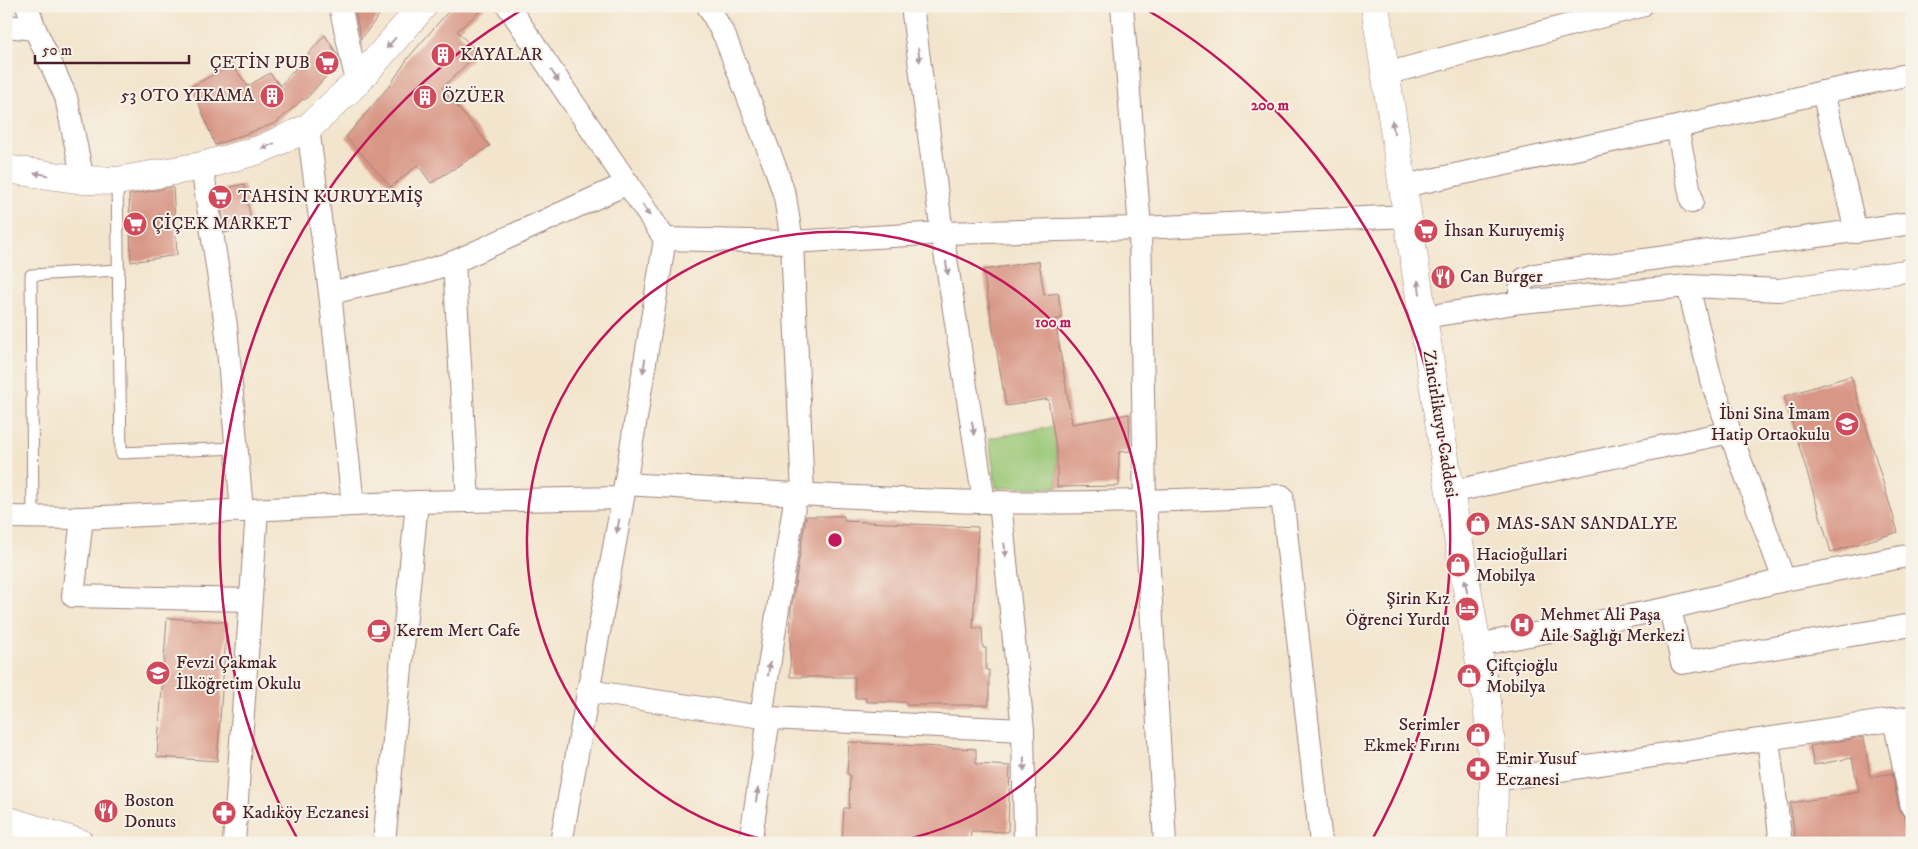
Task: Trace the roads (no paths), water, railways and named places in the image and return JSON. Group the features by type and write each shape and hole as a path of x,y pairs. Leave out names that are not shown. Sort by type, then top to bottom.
{"main road":[{"path":"6,168 83,180 117,181 202,166 259,150 308,128 358,82 423,6"},
{"name":"Zincirlikuyu Caddesi","path":"1375,6 1450,492 1487,702 1494,780 1493,843"},
{"path":"6,820 80,843"}],"street":[{"path":"340,6 358,82"},
{"path":"508,6 665,239 624,491 561,843"},
{"path":"708,6 725,37 777,172 789,214 792,242 799,494 765,718 750,843"},
{"path":"912,6 942,233 992,502 1023,730 1025,843"},
{"path":"1122,6 1140,228 1145,502 1165,843"},
{"path":"29,7 35,29 66,97 83,180"},
{"path":"1385,74 1635,7"},
{"path":"6,26 35,29"},
{"path":"1404,186 1677,128 1823,92 1912,74"},
{"path":"1823,92 1856,232"},
{"path":"308,128 330,293 353,504"},
{"path":"1677,128 1692,202"},
{"path":"202,166 226,326 237,448 249,511 250,600 234,843"},
{"path":"330,293 423,272 454,262 628,183"},
{"path":"665,239 792,242 942,233 1140,228 1408,216"},
{"path":"1521,302 1520,289 1524,280 1535,275 1912,223"},
{"path":"454,262 468,502"},
{"path":"1424,317 1521,302 1688,286 1778,290 1912,270"},
{"path":"1688,286 1711,380 1784,580"},
{"path":"1450,492 1730,432"},
{"path":"6,516 82,518 249,511 353,504 468,502 624,491 799,494 992,502 1145,502 1282,496 1321,843"},
{"path":"384,843 417,502"},
{"path":"82,518 73,596 250,600"},
{"path":"1477,645 1670,608 1784,580 1912,555"},
{"path":"1670,608 1682,663 1912,625"},
{"path":"588,691 765,718 1023,730"},
{"path":"1494,780 1903,718 1912,808"},
{"path":"1768,738 1781,843"}],"lane":[{"path":"117,181 121,453 237,448"},
{"path":"33,517 30,275 119,270"}],"place":[{"name":"KAYALAR","path":"443,55"},
{"name":"ÇETİN PUB","path":"327,63"},
{"name":"53 OTO YIKAMA","path":"272,96"},
{"name":"ÖZÜER","path":"425,97"},
{"name":"TAHSİN KURUYEMİŞ","path":"220,197"},
{"name":"ÇİÇEK MARKET","path":"135,224"},
{"name":"İhsan Kuruyemiş","path":"1426,231"},
{"name":"Can Burger","path":"1443,277"},
{"name":"İbni Sina İmam Hatip Ortaokulu","path":"1847,424"},
{"name":"MAS-SAN SANDALYE","path":"1478,524"},
{"name":"Hacioǧullari Mobilya","path":"1458,565"},
{"name":"Şirin Kız Öğrenci Yurdu","path":"1467,609"},
{"name":"Mehmet Ali Paşa Aile Sağlığı Merkezi","path":"1522,625"},
{"name":"Kerem Mert Cafe","path":"379,631"},
{"name":"Fevzi Çakmak İlköğretim Okulu","path":"158,673"},
{"name":"Çiftçioğlu Mobilya","path":"1469,676"},
{"name":"Serimler Ekmek Fırını","path":"1478,735"},
{"name":"Emir Yusuf Eczanesi","path":"1478,769"},
{"name":"Boston Donuts","path":"106,811"},
{"name":"Kadıköy Eczanesi","path":"224,813"}]}
